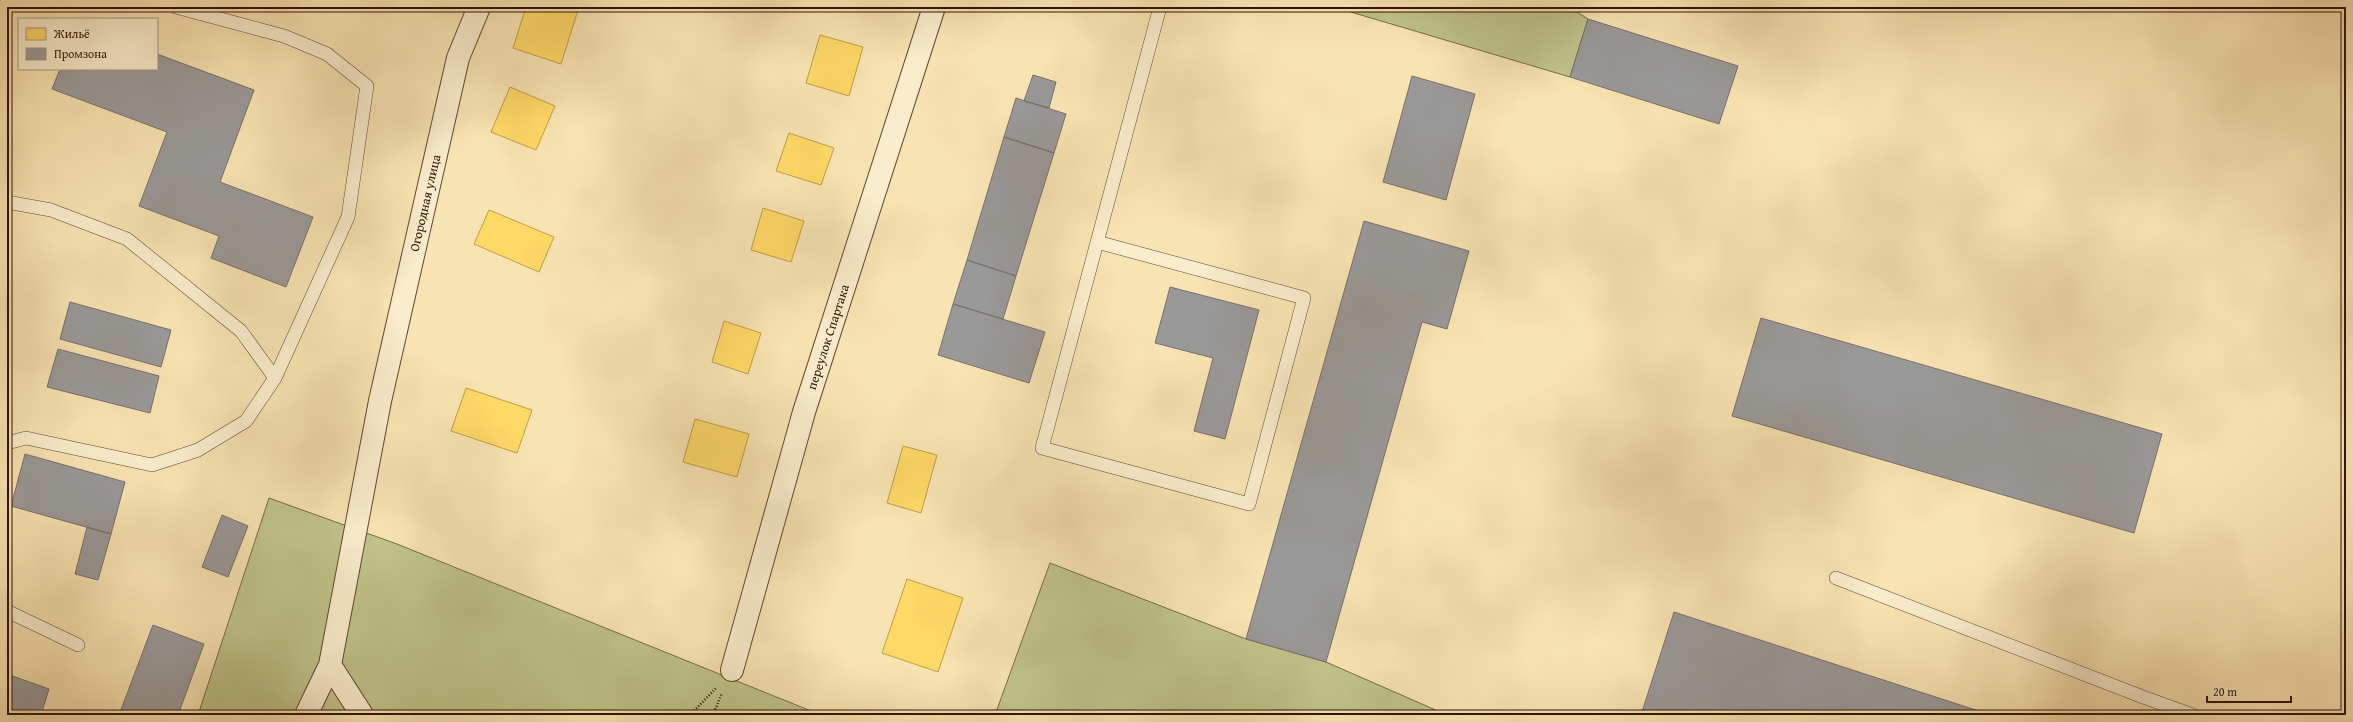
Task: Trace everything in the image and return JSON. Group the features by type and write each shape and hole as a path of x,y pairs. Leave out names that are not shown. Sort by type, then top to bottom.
{"street":[{"name":"Огородная улица","path":"306,715 330,665 380,401 458,58 479,7"},
{"name":"переулок Спартака","path":"732,670 804,412 934,7"},
{"path":"330,665 362,715"}],"lane":[{"path":"7,442 26,438 152,465 198,450 246,422 274,378 348,217 367,86 327,54 284,36 176,7"},
{"path":"1097,242 1304,298 1249,504 1042,448 1097,242 1160,7"},
{"path":"7,202 50,210 127,239 241,331 274,378"},
{"path":"1836,578 2143,698 2193,715"},
{"path":"7,611 78,645"}],"path":[{"path":"690,715 732,670"}],"green space":[{"path":"1334,7 1569,7 1588,19 1570,77"},
{"path":"269,498 397,544 821,715 198,715"},
{"path":"1050,563 1246,639 1326,662 1447,715 995,715"}],"building: Жильё":[{"path":"526,7 579,7 561,64 513,48"},
{"path":"820,35 863,47 849,96 806,83"},
{"path":"510,87 555,106 536,150 491,132"},
{"path":"789,133 834,148 821,185 776,171"},
{"path":"763,208 804,221 791,262 751,250"},
{"path":"489,210 554,237 539,272 474,244"},
{"path":"724,321 761,333 748,374 712,362"},
{"path":"466,388 532,410 517,453 451,431"},
{"path":"695,419 749,434 737,477 683,462"},
{"path":"903,446 937,455 921,513 887,503"},
{"path":"907,579 963,598 938,672 882,653"}],"building: Промзона":[{"path":"1588,19 1738,66 1719,124 1570,77"},
{"path":"158,54 254,90 220,182 313,217 286,287 211,258 219,236 139,206 167,132 52,89 60,70 158,70"},
{"path":"1033,75 1056,82 1049,108 1024,101"},
{"path":"1412,76 1475,94 1446,200 1383,182"},
{"path":"1016,98 1066,114 1054,153 1004,137"},
{"path":"1004,137 1054,153 1016,276 967,260"},
{"path":"1364,221 1469,251 1447,329 1422,322 1326,662 1246,639"},
{"path":"967,260 1016,276 1003,319 953,304"},
{"path":"1170,287 1259,310 1225,439 1194,431 1213,358 1155,343"},
{"path":"70,302 171,330 161,367 60,339"},
{"path":"953,304 1045,332 1029,383 938,355"},
{"path":"1761,318 2162,434 2134,533 1732,416"},
{"path":"58,349 159,376 150,413 47,387"},
{"path":"25,454 125,482 111,534 11,506"},
{"path":"222,515 248,526 228,577 202,567"},
{"path":"87,527 111,534 98,580 75,574"},
{"path":"1674,612 1991,715 1641,715"},
{"path":"153,625 204,644 178,715 119,715"},
{"path":"7,674 49,689 41,715 7,715"}]}
